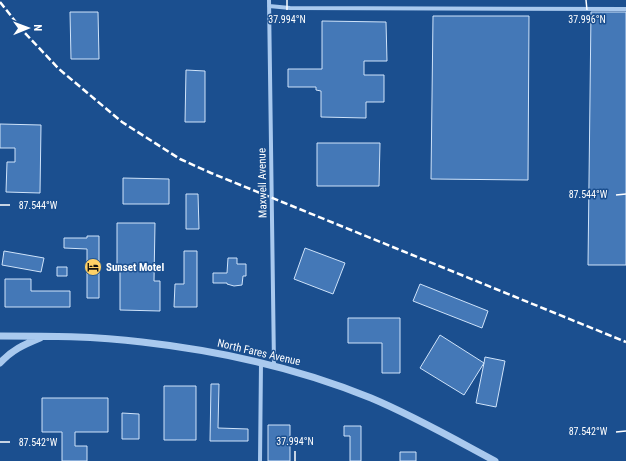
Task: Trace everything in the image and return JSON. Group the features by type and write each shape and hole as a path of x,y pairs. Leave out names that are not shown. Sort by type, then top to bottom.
{"street":[{"name":"Maxwell Avenue","path":"269,0 274,365"},
{"path":"269,6 290,8 626,9"},
{"name":"North Fares Avenue","path":"0,336 42,336 141,342 197,349 274,365 301,373 370,398 433,427 495,461"},
{"path":"0,363 17,348 42,336"},
{"path":"260,461 261,362"}],"building":[{"path":"70,12 98,12 99,59 71,59"},
{"path":"591,12 626,12 626,265 588,265"},
{"path":"433,16 529,16 528,180 431,179"},
{"path":"322,21 386,22 387,61 364,61 364,75 384,75 384,102 366,102 366,118 321,117 321,91 316,90 316,87 288,87 288,69 322,69"},
{"path":"186,70 205,71 205,122 185,122"},
{"path":"0,124 41,125 40,193 6,192 7,162 15,162 15,148 0,148"},
{"path":"317,143 380,143 379,186 317,186"},
{"path":"123,178 169,179 169,204 123,204"},
{"path":"186,194 198,194 199,229 186,229"},
{"path":"117,223 155,223 154,281 160,281 160,311 120,310 120,266 117,266"},
{"name":"Sunset Motel","path":"87,236 99,236 99,298 87,298 87,249 64,248 64,238 87,238"},
{"path":"305,248 345,263 333,294 294,279"},
{"path":"4,251 44,258 41,272 2,265"},
{"path":"184,251 197,251 197,307 174,307 175,284 184,284"},
{"path":"228,258 237,258 237,264 246,264 246,276 243,276 242,285 234,286 227,283 213,283 213,273 227,273"},
{"path":"57,267 67,267 67,276 57,276"},
{"path":"5,279 31,279 31,291 70,291 70,307 5,307"},
{"path":"420,284 488,311 482,328 413,301"},
{"path":"348,318 400,318 400,373 382,373 382,343 348,343"},
{"path":"440,335 484,363 464,395 420,368"},
{"path":"485,357 505,361 496,407 476,403"},
{"path":"211,384 219,384 218,428 248,429 248,441 210,441"},
{"path":"164,386 196,386 196,440 164,440"},
{"path":"42,398 108,398 108,432 75,432 75,446 87,446 87,461 62,461 62,432 42,432"},
{"path":"122,413 139,414 139,439 122,439"},
{"path":"268,425 290,425 290,461 268,461"},
{"path":"344,426 361,426 361,461 350,461 350,436 344,436"},
{"path":"400,452 416,452 416,461 400,461"}],"railway":[{"path":"0,2 23,31 59,69 122,122 180,159 626,342"}],"place":[{"name":"Sunset Motel","path":"93,267"}]}
